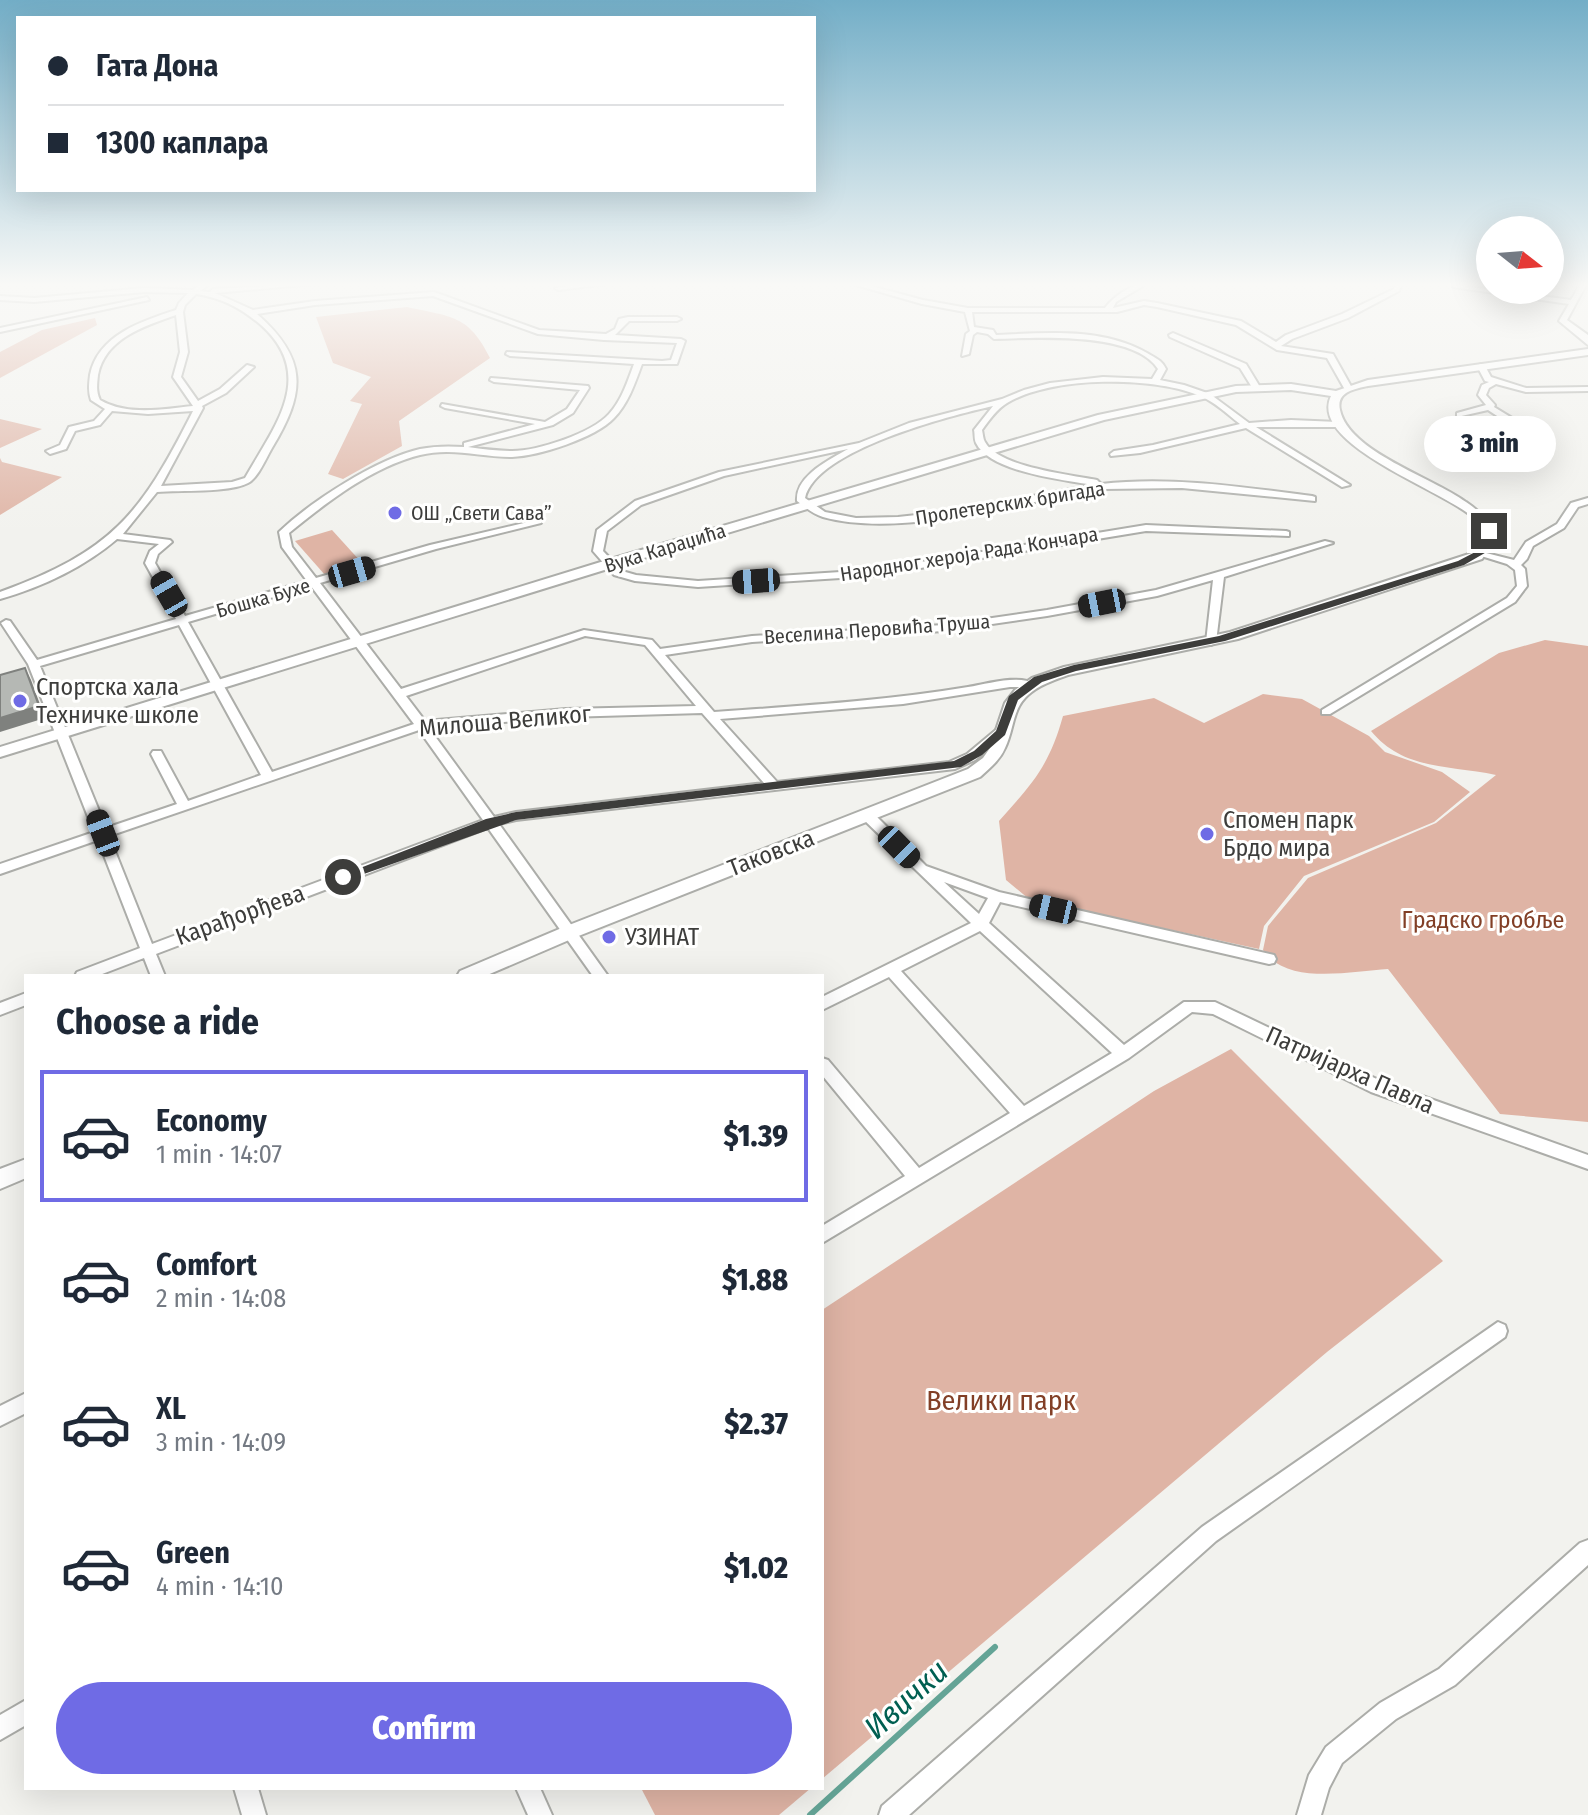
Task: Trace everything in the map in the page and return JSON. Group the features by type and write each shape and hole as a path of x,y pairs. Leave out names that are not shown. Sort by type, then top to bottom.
{"street":[{"path":"94,368 92,393 101,405 141,412 198,406 218,395 249,368"},
{"path":"180,368 177,377 198,406"},
{"path":"155,489 233,485 248,480 292,395 291,368"},
{"path":"447,448 527,454 567,440 610,419 637,368"},
{"path":"1154,383 1161,368"},
{"path":"1244,368 1256,387"},
{"path":"1334,368 1343,391 1332,408 1335,424"},
{"name":"Вука Караџића","path":"0,752 609,564 1115,413 1204,394 1256,387 1343,391 1472,368"},
{"path":"1482,368 1485,377 1494,382 1528,390 1588,389"},
{"path":"226,375 241,376"},
{"path":"494,380 585,388 570,411 546,424 481,442 403,457 323,503 284,532 287,547 422,725 600,974"},
{"path":"609,564 598,551 602,530 638,503 722,474 856,445 914,423 1063,384 1113,381 1154,383 1204,394 1247,426 1345,485"},
{"path":"1489,407 1491,405 1482,392 1494,382"},
{"path":"1005,401 978,430 979,441 987,451 1033,471 1106,486"},
{"path":"0,596 65,571 119,536 155,489 198,406"},
{"path":"445,406 546,424"},
{"path":"1460,415 1489,407 1514,423"},
{"path":"50,451 63,447 72,429 97,423 110,408"},
{"path":"1029,684 1074,669 1211,642 1461,563 1482,553 1488,543 1489,531 1478,513 1369,453 1335,424 1282,422 1247,426 1140,451 1114,454"},
{"path":"806,506 800,499 807,481 856,445"},
{"name":"Пролетерских бригада","path":"806,506 844,520 911,519 1106,486 1206,488 1312,499"},
{"path":"1515,564 1522,559 1529,544 1561,526 1574,505 1588,501"},
{"name":"Бошка Бухе","path":"34,664 484,533 538,521"},
{"name":"Народног хероја Рада Кончара","path":"609,564 618,573 635,578 698,584 872,573 1146,528 1286,534"},
{"path":"119,536 167,542 154,553 150,563 269,778"},
{"name":"Веселина Перовића Труша","path":"658,653 752,639 944,628 1047,613 1157,593 1328,543"},
{"path":"1326,712 1507,604 1523,582 1522,572 1515,564 1482,553"},
{"path":"1211,642 1219,575"},
{"path":"6,623 34,664 157,974"},
{"path":"399,694 584,633 648,642 774,787"},
{"name":"Милоша Великог","path":"0,869 422,725 566,713 709,712 903,701 1010,684 1029,684"},
{"name":"Таковска","path":"472,974 981,769 995,754 1013,699 1029,684"},
{"name":"Карађорђева","path":"87,974 490,822 516,816 957,764 978,753 1001,732"},
{"path":"157,754 184,806"},
{"path":"868,816 921,869 1123,1054"},
{"path":"921,869 996,896 1269,959"},
{"path":"824,1003 981,924 996,896"},
{"path":"891,969 1022,1115"},
{"path":"0,1009 24,1000"},
{"name":"Патријарха Павла","path":"824,1234 1123,1054 1189,1006 1215,1008 1377,1087 1588,1162"},
{"path":"824,1066 917,1178"},
{"path":"0,1179 24,1169"},
{"path":"891,1815 1209,1534 1498,1331"},
{"path":"0,1416 24,1404"},
{"path":"1309,1815 1318,1784 1334,1755 1388,1711 1447,1677 1588,1551"},
{"path":"0,1728 24,1713"},
{"path":"247,1790 254,1815"},
{"path":"529,1790 540,1815"}],"green space":[{"path":"0,368 19,368 0,378"},
{"path":"346,368 476,368 399,421 402,446 343,479 328,474 362,404 350,401 371,377"},
{"path":"0,419 42,429 0,448"},
{"path":"0,458 2,462 62,477 0,515"},
{"path":"332,530 362,563 325,575 295,541"},
{"name":"Градско гробље","path":"1545,640 1588,646 1588,1122 1500,1114 1388,969 1321,974 1303,972 1274,961 1263,950 1268,926 1308,878 1436,823 1496,775 1413,760 1384,744 1371,731 1499,653"},
{"name":"Спомен парк Брдо мира","path":"1263,694 1302,699 1369,736 1385,752 1442,772 1470,792 1434,822 1304,876 1264,926 1259,949 1029,899 1006,880 999,821 1046,761 1063,716 1154,698 1204,723"},
{"name":"Велики парк","path":"1231,1049 1443,1261 1327,1352 824,1777 824,1309 1154,1091"},
{"path":"642,1790 809,1790 779,1815 655,1815"}],"building":[{"name":"Спортска хала Техничке школе","path":"25,668 39,706 0,718 0,675"}],"waterway":[{"name":"Ивички","path":"810,1815 995,1647"}],"place":[{"name":"ОШ „Свети Сава”","path":"395,513"},
{"name":"Спортска хала Техничке школе","path":"20,701"},
{"name":"Спомен парк Брдо мира","path":"1207,834"},
{"name":"УЗИНАТ","path":"609,937"}],"route":[{"path":"343,877 490,822 516,816 957,764 978,753 1001,732 1013,699 1038,679 1222,639 1461,563 1485,550 1489,531"}]}
